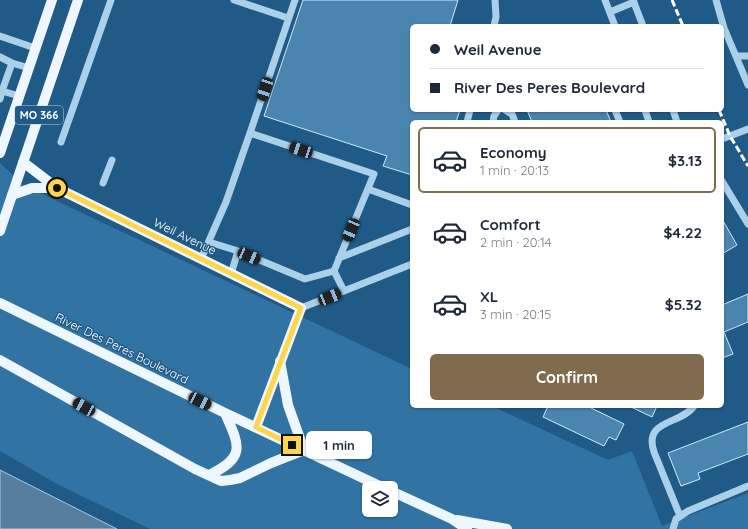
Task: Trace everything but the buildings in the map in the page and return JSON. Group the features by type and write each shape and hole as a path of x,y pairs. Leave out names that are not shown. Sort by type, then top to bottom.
{"main road":[{"name":"MO 366","path":"0,153 2,139 19,96 52,0"},
{"name":"MO 366","path":"0,231 78,0"},
{"name":"Weil Avenue","path":"23,162 57,188 301,308"},
{"path":"12,195 32,188 57,188"},
{"name":"River Des Peres Boulevard","path":"5,305 225,413 369,481"},
{"path":"256,427 301,308"},
{"path":"0,360 195,469 222,481 240,478 271,463 304,450 288,404 280,361"},
{"path":"209,475 224,468 232,460 237,449 236,438 225,413"},
{"path":"398,494 452,519 467,529"},
{"path":"452,519 507,529"}],"street":[{"path":"61,142 111,0"},
{"path":"234,0 288,18"},
{"path":"201,259 226,202 294,0"},
{"path":"494,24 496,17 495,0"},
{"path":"605,0 614,24"},
{"path":"716,0 723,24"},
{"path":"610,12 634,1 642,24"},
{"path":"724,28 748,85"},
{"path":"0,36 36,48"},
{"path":"736,56 748,56"},
{"path":"0,57 12,63 29,68"},
{"path":"0,99 1,91 12,63"},
{"path":"1,91 19,96"},
{"path":"508,112 512,114 514,120"},
{"path":"724,138 748,129"},
{"path":"250,132 374,174 334,271 344,291"},
{"path":"103,183 112,160"},
{"path":"724,184 748,224"},
{"path":"368,189 410,205"},
{"path":"339,258 410,230"},
{"path":"209,242 238,251 305,279 334,271"},
{"path":"231,274 238,251"},
{"path":"301,308 410,265"},
{"path":"680,516 651,445 651,440 658,428 686,413 692,408"},
{"path":"673,529 676,519 695,507 748,486"}],"shaded area":[{"path":"0,163 23,185 410,368 410,408 496,408 608,460 632,451 662,526 748,493 748,529 150,529 59,485 0,451"},
{"path":"0,470 101,521 117,529 0,529"}],"railway":[{"path":"672,0 682,24"},
{"path":"720,112 723,120"},
{"path":"724,122 730,136 748,166"}],"route":[{"path":"57,188 301,308 256,427 292,445"}]}
